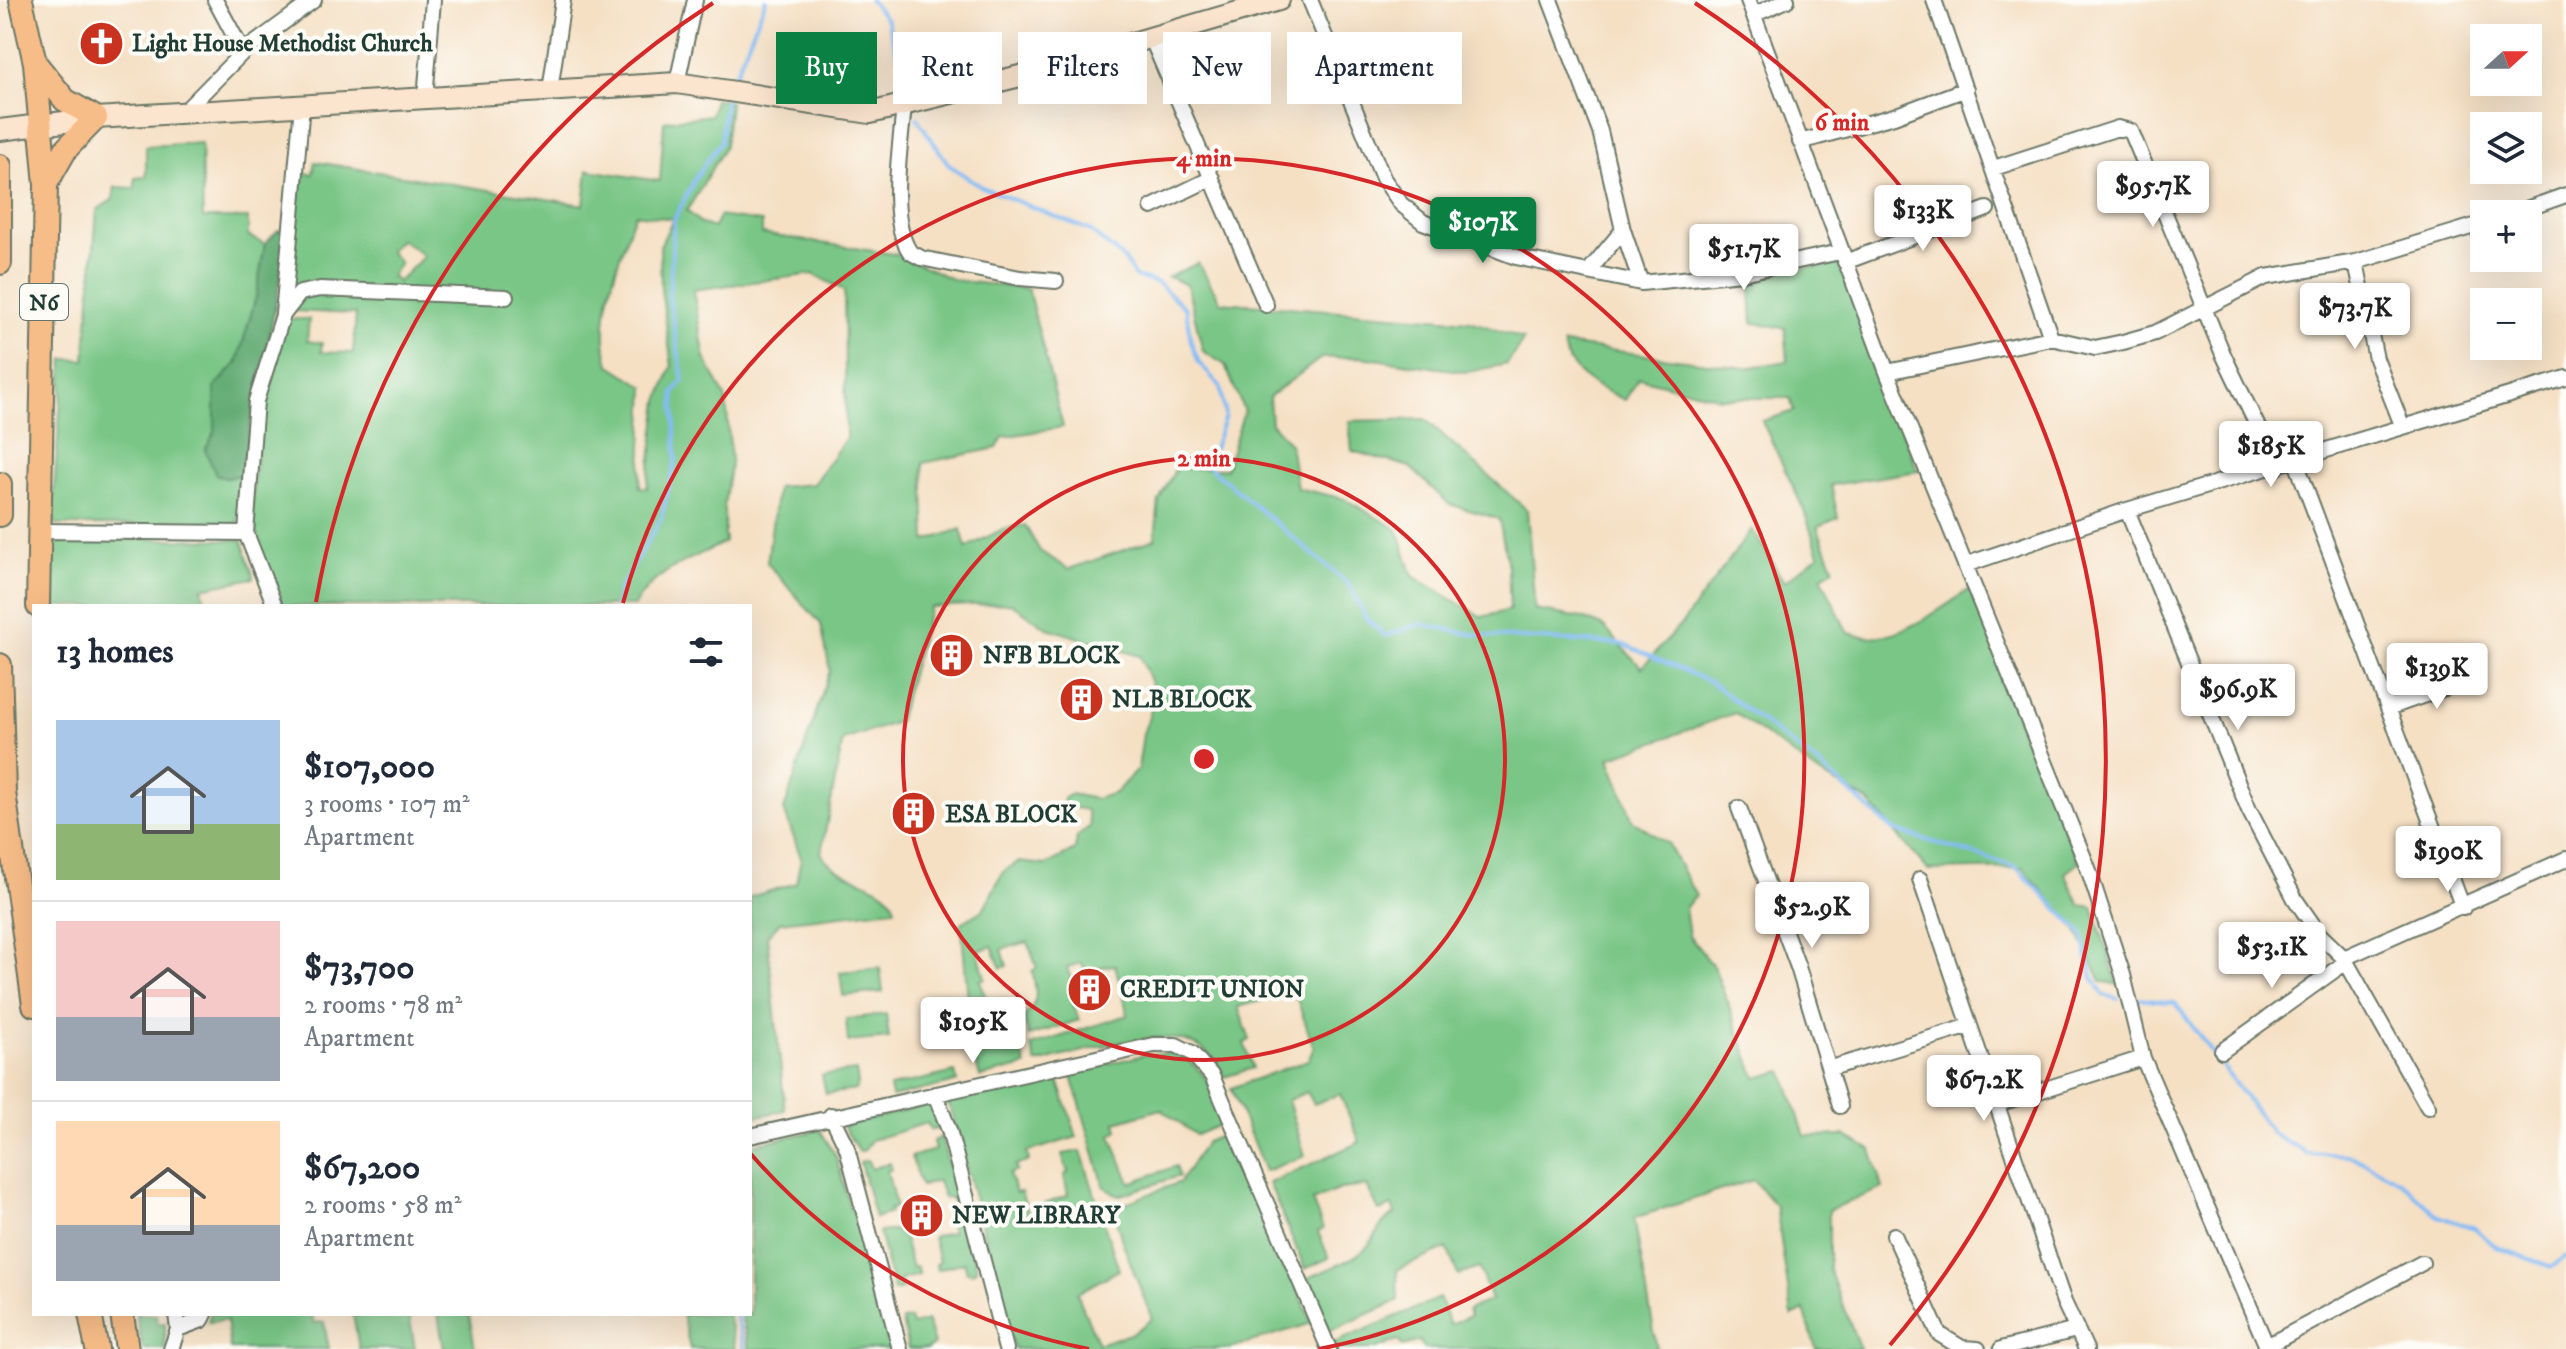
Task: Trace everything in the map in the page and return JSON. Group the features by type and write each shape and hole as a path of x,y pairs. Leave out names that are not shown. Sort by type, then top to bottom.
{"main road":[{"name":"N6","path":"21,0 35,63 46,185 38,604"},
{"path":"35,63 65,100 96,118 66,149 46,185"},
{"name":"N6","path":"0,166 0,263"},
{"path":"0,484 0,515"},
{"path":"0,665 4,792 32,991"},
{"path":"90,1316 97,1349"},
{"path":"122,1316 127,1349"}],"street":[{"path":"215,0 243,52"},
{"path":"181,115 243,52 314,0"},
{"path":"425,99 433,0"},
{"path":"550,91 563,0"},
{"path":"677,83 695,0"},
{"path":"0,130 96,118 677,83 870,113 1279,0"},
{"path":"1310,0 1383,178 1401,204 1423,222 1516,257 1641,283 1742,273 1842,257 1987,209"},
{"path":"1550,0 1600,131 1623,230 1641,283"},
{"path":"1748,0 1887,372 2088,868 2123,975 2143,1058 2267,1348 2422,1263"},
{"path":"1753,15 1787,0"},
{"path":"1934,0 2051,338"},
{"path":"1151,37 1266,305"},
{"path":"1800,142 1894,116 1966,89"},
{"path":"274,604 246,533 256,401 283,315 302,105"},
{"path":"904,105 898,195 904,244 910,252 921,258 1020,278 1056,281"},
{"path":"1994,168 2118,128 2131,131 2223,354 2277,467"},
{"path":"1152,207 1212,178"},
{"path":"2542,203 2566,195"},
{"path":"1887,372 2051,338 2095,348 2155,333 2266,277 2356,262 2470,227"},
{"path":"1588,272 1623,230"},
{"path":"2356,262 2376,359 2402,425"},
{"path":"283,315 300,293 320,289 506,297"},
{"path":"1965,565 2127,510 2296,462 2402,425 2566,378"},
{"path":"2296,462 2463,908"},
{"path":"2127,510 2249,810 2295,899 2320,935 2345,960 2428,1107"},
{"path":"39,531 246,533"},
{"path":"2388,708 2474,678"},
{"path":"1739,808 1831,1068 1840,1106"},
{"path":"2222,1051 2345,960 2566,859"},
{"path":"1920,879 2076,1330 2086,1349"},
{"path":"1831,1068 1970,1026"},
{"path":"752,1135 831,1115 1154,1045 1176,1045 1192,1053 1216,1085 1329,1349"},
{"path":"1998,1104 2143,1058"},
{"path":"935,1094 949,1130 1006,1349"},
{"path":"831,1115 847,1148 900,1349"},
{"path":"1894,1235 1939,1334 1962,1348 1978,1349"},
{"path":"171,1349 177,1322 202,1320 204,1316"},
{"path":"2001,1349 2076,1330"}],"green space":[{"path":"715,99 730,102 725,146 687,211 702,224 714,228 719,216 762,222 762,234 900,255 954,280 1028,289 1063,427 1003,437 997,448 923,463 926,541 961,529 966,548 1003,529 1025,525 1040,551 1069,569 1155,539 1159,500 1176,468 1226,469 1244,411 1225,365 1203,351 1187,285 1168,277 1198,263 1221,302 1470,321 1524,339 1507,364 1467,372 1360,357 1321,358 1269,397 1271,423 1290,444 1297,488 1345,499 1398,530 1413,576 1482,617 1510,610 1508,567 1499,519 1449,504 1410,467 1352,451 1349,421 1425,419 1527,510 1535,610 1582,618 1603,626 1642,668 1684,621 1752,529 1784,582 1819,555 1803,508 1762,421 1794,411 1790,398 1720,398 1639,378 1625,400 1595,385 1578,372 1566,355 1563,344 1745,368 1788,361 1785,328 1753,323 1750,275 1839,264 1918,471 1831,485 1838,518 1817,527 1834,569 1821,576 1847,632 1863,636 1879,636 1912,626 1970,589 1996,653 2021,730 2079,863 2065,873 2080,905 2093,907 2118,985 2101,981 2076,929 2023,868 1928,870 1868,801 1821,775 1735,713 1609,758 1633,821 1668,844 1696,896 1685,908 1689,936 1714,967 1756,1078 1783,1071 1805,1136 1844,1135 1871,1150 1883,1188 1829,1210 1829,1270 1860,1349 1816,1349 1804,1310 1792,1316 1776,1206 1753,1180 1634,1218 1657,1349 1424,1349 1420,1341 1403,1346 1397,1340 1377,1349 1336,1349 1334,1343 1439,1298 1450,1325 1470,1316 1468,1310 1491,1300 1479,1268 1458,1275 1447,1248 1397,1270 1398,1301 1330,1331 1308,1278 1358,1254 1370,1243 1381,1225 1395,1214 1392,1206 1379,1211 1367,1186 1340,1189 1312,1201 1323,1229 1318,1232 1329,1258 1305,1269 1269,1183 1360,1142 1340,1094 1314,1104 1307,1092 1288,1100 1305,1156 1265,1171 1231,1088 1308,1060 1314,1048 1297,999 1286,994 1238,1007 1250,1040 1244,1043 1253,1068 1224,1077 1212,1057 1201,1048 1166,1038 1120,1042 1036,1063 1031,1046 1128,1015 1115,965 1102,967 1089,981 1082,963 1067,967 1076,995 1071,997 1079,1020 1029,1036 1023,1018 1035,1002 1032,971 1037,968 1028,942 1002,949 1007,966 1001,968 992,946 978,951 985,978 980,980 987,1002 993,1000 996,1008 1007,1004 1026,1066 980,1077 973,1053 961,923 983,910 1003,872 1018,862 1046,865 1075,850 1077,837 1090,826 1087,810 1064,806 1063,799 1071,794 1095,799 1115,793 1138,769 1143,734 1156,696 1140,656 1047,628 1011,603 930,607 898,722 843,740 821,853 839,870 884,892 895,909 780,922 767,936 785,1110 752,1118 752,896 796,883 801,858 784,810 830,670 821,624 767,563 777,487 813,484 846,438 844,290 813,274 693,290 705,358 726,399 731,461 724,506 725,542 663,575 652,583 635,604 280,604 260,547 253,512 263,414 275,359 289,319 309,319 307,341 322,343 321,352 353,353 356,314 295,311 296,305 288,300 301,173 313,174 315,162 584,205 588,170 660,181 664,121 711,115","holes":["635,214 673,219 660,246 661,289 672,366 659,401 647,488 640,487 645,387 609,364 605,327 611,288","401,239 424,256 398,282 391,276 400,263 389,251"]},
{"path":"201,143 203,218 248,218 248,236 265,244 256,297 237,363 215,387 215,432 226,478 241,475 237,526 57,525 52,517 64,359 85,360 97,210 113,199 115,187 135,188 135,178 146,177 146,146"},
{"path":"278,230 288,232 241,475 226,478 216,475 205,450 215,432 215,387 237,363 256,297 265,244"},
{"path":"72,538 242,540 254,578 202,588 206,604 49,604 56,544"},
{"path":"880,968 883,992 843,996 840,972"},
{"path":"886,1014 889,1038 848,1042 846,1019"},
{"path":"1173,1053 1201,1072 1227,1122 1196,1135 1161,1109 1116,1122 1118,1130 1111,1135 1130,1183 1176,1166 1179,1176 1118,1196 1104,1186 1071,1073 1147,1054"},
{"path":"856,1071 858,1083 855,1090 826,1094 822,1075"},
{"path":"955,1072 957,1082 892,1097 890,1087"},
{"path":"1056,1074 1077,1137 1027,1152 1029,1161 1015,1166 1017,1171 1009,1174 1016,1193 1021,1192 1031,1221 1047,1216 1044,1204 1068,1195 1064,1175 1068,1173 1062,1154 1081,1151 1119,1270 1077,1293 1098,1344 1133,1333 1152,1319 1122,1241 1113,1208 1180,1182 1206,1142 1231,1132 1312,1323 1228,1349 1014,1349 952,1113 945,1100"},
{"path":"927,1105 932,1107 938,1129 931,1130 927,1123 871,1140 865,1150 859,1152 843,1126"},
{"path":"820,1130 836,1156 850,1209 856,1208 893,1349 749,1349 741,1316 752,1316 752,1145"},
{"path":"941,1137 977,1269 972,1273 967,1272 964,1262 937,1270 936,1264 939,1262 933,1237 952,1232 948,1215 956,1212 951,1197 944,1199 938,1181 921,1186 911,1157 935,1150 933,1141"},
{"path":"868,1160 871,1169 890,1163 892,1169 887,1171 896,1207 889,1209 890,1213 875,1218 860,1162"},
{"path":"897,1230 899,1236 903,1235 912,1268 916,1267 919,1275 900,1280 902,1289 894,1291 879,1232"},
{"path":"136,1316 156,1316 158,1324 165,1323 165,1349 143,1349"},
{"path":"210,1316 312,1316 314,1323 324,1322 329,1349 230,1349 226,1320 208,1322"},
{"path":"353,1316 409,1316 415,1349 359,1349"},
{"path":"438,1316 469,1316 475,1349 444,1349"},
{"path":"682,1316 728,1316 735,1349 690,1349"},
{"path":"910,1319 912,1325 927,1321 934,1344 928,1349 908,1349 902,1320"}],"waterway":[{"path":"732,82 766,0"},
{"path":"870,0 887,20 893,40"},
{"path":"616,604 620,588 661,519 676,459 674,393 683,380 669,297 674,220 696,177 721,141 725,99"},
{"path":"917,118 949,165 982,187 1089,230 1123,258 1135,277 1158,283 1186,309 1191,342 1199,363 1220,386 1225,416 1208,466 1348,584 1366,618 1385,636 1421,624 1475,635 1622,644 1710,682 1818,764 1893,830 2016,867 2082,933 2092,976 2104,995 2118,999"},
{"path":"2139,999 2175,1003 2272,1133 2306,1153 2349,1155 2400,1181 2438,1216 2475,1228 2496,1247 2552,1267 2566,1256"},
{"path":"736,1316 744,1349"}],"place":[{"name":"Light House Methodist Church","path":"101,43"},
{"name":"NFB BLOCK","path":"952,655"},
{"name":"NLB BLOCK","path":"1081,699"},
{"name":"ESA BLOCK","path":"914,814"},
{"name":"CREDIT UNION","path":"1089,989"},
{"name":"NEW LIBRARY","path":"921,1215"}]}
